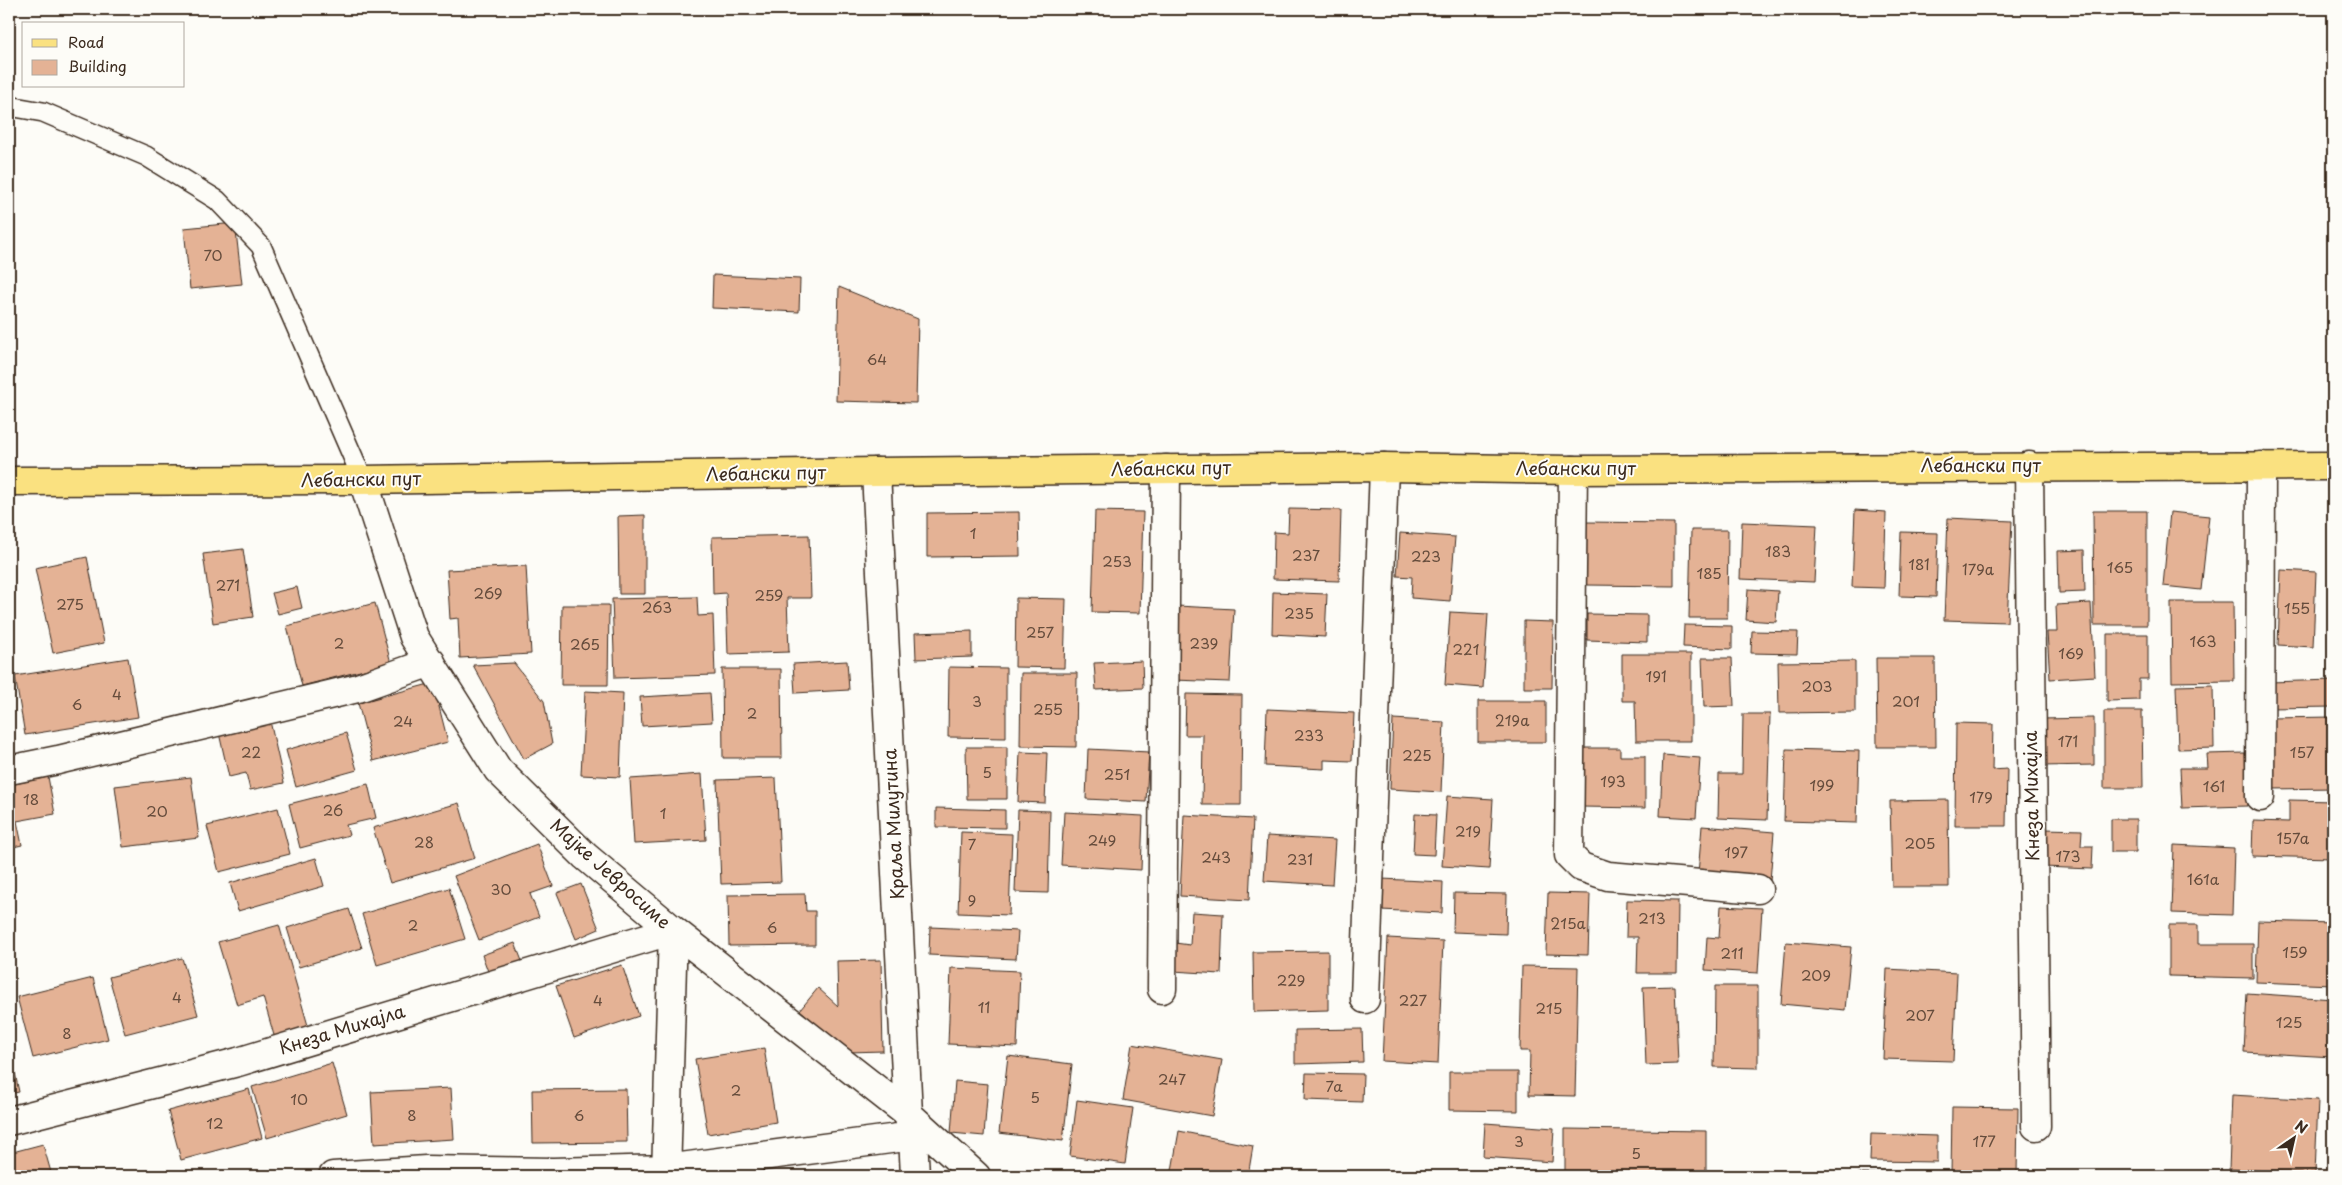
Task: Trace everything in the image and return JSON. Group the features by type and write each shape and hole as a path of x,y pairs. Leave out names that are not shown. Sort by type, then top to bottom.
{"main road":[{"name":"Лебански пут","path":"9,481 363,480 1384,466 1573,470 2029,466 2333,466"}],"street":[{"path":"1365,998 1384,466"},
{"name":"Кнеза Михајла","path":"2029,466 2036,1126"},
{"path":"2260,797 2261,466"},
{"path":"1162,989 1166,469"},
{"path":"1573,470 1568,855 1581,867 1608,876 1758,888"},
{"name":"Краља Милутина","path":"876,472 910,1125 915,1176"},
{"name":"Мајке Јевросиме","path":"363,480 414,637 498,770 585,856 910,1125 976,1176"},
{"path":"9,770 358,688 430,662"},
{"path":"666,1172 673,930"},
{"name":"Кнеза Михајла","path":"9,1121 238,1062 673,930"},
{"path":"333,1176 426,1170 666,1172 910,1125"}],"lane":[{"path":"9,106 43,112 146,156 217,200 261,246 363,480"}],"building":[{"path":"235,223 242,284 190,289 184,228"},
{"path":"713,275 800,279 799,312 712,308"},
{"path":"839,287 918,319 916,403 836,401"},
{"path":"1289,509 1341,510 1339,581 1273,579 1274,532 1288,533"},
{"path":"1855,510 1886,512 1884,588 1852,587"},
{"path":"1095,511 1143,512 1140,613 1092,612"},
{"path":"2093,511 2147,511 2147,625 2094,625"},
{"path":"1019,512 1020,556 927,557 927,513"},
{"path":"2170,512 2209,516 2201,590 2163,586"},
{"path":"645,515 645,594 619,594 618,516"},
{"path":"1948,518 2012,521 2007,622 1944,620"},
{"path":"1586,522 1674,523 1674,586 1586,585"},
{"path":"1742,522 1817,525 1814,582 1740,579"},
{"path":"1691,530 1728,530 1727,618 1689,618"},
{"path":"1901,532 1938,533 1936,597 1899,596"},
{"path":"1400,533 1455,537 1450,601 1411,598 1412,577 1397,576"},
{"path":"809,535 811,598 787,598 789,652 728,654 726,593 713,594 712,537"},
{"path":"243,549 253,617 213,623 203,554"},
{"path":"2084,550 2085,592 2059,593 2058,551"},
{"path":"87,557 104,643 53,653 35,568"},
{"path":"526,566 531,654 460,658 458,618 450,619 447,570"},
{"path":"2281,570 2316,572 2313,647 2278,645"},
{"path":"297,587 302,608 278,614 272,593"},
{"path":"1748,589 1778,591 1776,622 1746,620"},
{"path":"1273,592 1327,594 1325,637 1272,634"},
{"path":"697,597 698,616 713,615 715,675 615,678 612,599"},
{"path":"1016,598 1066,599 1064,668 1015,667"},
{"path":"2171,602 2233,602 2234,681 2172,682"},
{"path":"375,603 391,663 302,686 287,626"},
{"path":"2091,603 2095,676 2050,679 2047,632 2057,632 2056,605"},
{"path":"562,605 609,605 608,685 561,685"},
{"path":"1177,606 1234,609 1230,682 1173,680"},
{"path":"1450,612 1488,614 1483,688 1445,685"},
{"path":"1587,614 1647,615 1647,642 1587,640"},
{"path":"1524,621 1553,622 1552,688 1524,688"},
{"path":"1684,625 1732,626 1732,649 1683,647"},
{"path":"972,631 972,657 916,659 915,633"},
{"path":"1752,631 1798,632 1797,654 1751,653"},
{"path":"2107,634 2148,634 2148,679 2139,679 2139,700 2107,701"},
{"path":"1622,654 1691,654 1691,741 1636,741 1635,701 1622,701"},
{"path":"128,658 138,717 25,735 15,676"},
{"path":"1702,658 1732,658 1734,706 1704,707"},
{"path":"1876,658 1935,658 1936,747 1877,747"},
{"path":"847,661 849,690 795,693 793,664"},
{"path":"1142,661 1143,688 1096,690 1094,663"},
{"path":"1855,661 1855,712 1779,713 1778,662"},
{"path":"514,663 544,701 552,744 524,759 473,665"},
{"path":"949,667 1006,668 1006,738 948,737"},
{"path":"722,669 781,669 782,758 723,758"},
{"path":"1021,673 1077,673 1076,747 1020,746"},
{"path":"2333,680 2333,707 2269,708 2269,682"},
{"path":"433,683 448,742 373,761 358,703"},
{"path":"2213,685 2214,748 2178,749 2176,686"},
{"path":"585,691 623,693 620,777 581,775"},
{"path":"710,693 712,722 642,726 640,697"},
{"path":"1186,694 1242,695 1241,805 1202,805 1203,735 1185,735"},
{"path":"1478,701 1546,701 1546,742 1478,742"},
{"path":"1267,709 1354,713 1352,761 1324,760 1324,769 1265,766"},
{"path":"2104,711 2142,711 2143,788 2104,788"},
{"path":"1743,714 1770,714 1767,820 1718,818 1719,774 1742,774"},
{"path":"2333,717 2333,788 2272,789 2271,718"},
{"path":"2094,718 2094,765 2041,766 2041,719"},
{"path":"1393,719 1444,722 1441,792 1390,789"},
{"path":"270,721 284,783 250,790 246,773 229,777 219,733"},
{"path":"1956,723 1993,724 1992,770 2007,769 2006,826 1955,826"},
{"path":"346,733 357,770 296,787 286,750"},
{"path":"966,747 1007,747 1007,799 967,799"},
{"path":"1582,748 1620,748 1620,756 1645,756 1645,808 1581,807"},
{"path":"1088,749 1149,752 1146,802 1086,799"},
{"path":"1786,749 1859,751 1857,823 1784,821"},
{"path":"1020,752 1047,753 1045,803 1018,802"},
{"path":"2245,753 2247,806 2182,808 2180,768 2208,768 2207,754"},
{"path":"1663,755 1700,758 1696,818 1660,816"},
{"path":"702,774 706,840 634,844 630,779"},
{"path":"48,777 55,814 17,821 22,845 9,848 9,785"},
{"path":"191,777 199,838 123,847 115,786"},
{"path":"776,778 781,882 721,884 717,780"},
{"path":"368,784 376,818 346,825 349,835 300,848 289,804"},
{"path":"1447,796 1493,799 1489,869 1442,866"},
{"path":"1948,800 1949,887 1892,887 1890,801"},
{"path":"2289,800 2333,801 2333,858 2252,856 2253,821 2289,822"},
{"path":"459,803 475,858 390,883 373,828"},
{"path":"278,808 290,854 219,872 207,826"},
{"path":"936,808 1005,810 1005,828 936,827"},
{"path":"1018,810 1050,811 1048,893 1015,892"},
{"path":"1064,812 1143,816 1141,870 1061,865"},
{"path":"1415,814 1436,815 1434,855 1413,854"},
{"path":"1184,815 1253,819 1249,900 1180,896"},
{"path":"2111,819 2136,819 2136,852 2111,852"},
{"path":"1702,826 1774,832 1770,881 1698,874"},
{"path":"2045,829 2082,830 2081,846 2093,846 2092,869 2043,867"},
{"path":"961,832 1012,834 1009,915 958,913"},
{"path":"1267,836 1335,840 1332,885 1264,881"},
{"path":"537,844 553,886 530,894 539,917 479,940 454,876"},
{"path":"2174,845 2234,848 2232,915 2172,913"},
{"path":"316,858 324,886 238,911 230,883"},
{"path":"1382,879 1443,882 1442,913 1381,910"},
{"path":"581,884 599,929 576,939 557,893"},
{"path":"449,888 465,939 377,965 362,914"},
{"path":"1454,893 1507,894 1506,934 1453,932"},
{"path":"1548,893 1590,894 1588,955 1546,954"},
{"path":"805,894 806,911 815,911 815,945 729,946 728,895"},
{"path":"1627,900 1678,901 1677,973 1637,973 1638,937 1626,937"},
{"path":"1721,906 1762,908 1758,973 1705,970 1707,937 1719,938"},
{"path":"349,909 362,948 299,967 287,928"},
{"path":"1192,912 1223,914 1221,974 1173,971 1175,943 1190,945"},
{"path":"2258,921 2333,923 2333,985 2256,982"},
{"path":"279,925 309,1029 275,1039 263,997 237,1005 218,942"},
{"path":"2169,925 2198,925 2198,944 2253,944 2253,978 2169,976"},
{"path":"930,927 1018,931 1016,959 929,955"},
{"path":"1388,938 1443,941 1438,1064 1382,1061"},
{"path":"1786,942 1851,947 1845,1010 1781,1004"},
{"path":"515,943 522,961 489,974 482,955"},
{"path":"1328,951 1328,1010 1254,1012 1253,952"},
{"path":"182,958 198,1015 125,1034 109,977"},
{"path":"881,960 883,1051 849,1052 800,1010 818,988 838,1006 837,961"},
{"path":"622,965 639,1016 574,1038 556,986"},
{"path":"1522,966 1578,967 1575,1096 1529,1095 1530,1051 1520,1051"},
{"path":"951,968 1020,971 1017,1047 948,1044"},
{"path":"1887,969 1957,973 1953,1061 1883,1059"},
{"path":"93,978 108,1039 33,1058 17,997"},
{"path":"1675,986 1678,1064 1646,1065 1643,987"},
{"path":"1715,986 1758,986 1758,1068 1714,1067"},
{"path":"2247,993 2333,999 2333,1057 2244,1052"},
{"path":"1362,1029 1363,1062 1295,1064 1295,1030"},
{"path":"9,1044 19,1092 9,1094"},
{"path":"1132,1044 1222,1060 1212,1116 1123,1100"},
{"path":"764,1048 776,1122 708,1134 695,1059"},
{"path":"1008,1056 1072,1064 1063,1141 999,1133"},
{"path":"332,1063 347,1114 267,1138 252,1087"},
{"path":"1449,1072 1518,1072 1518,1111 1449,1110"},
{"path":"1306,1073 1363,1074 1362,1102 1305,1100"},
{"path":"955,1081 988,1084 984,1136 951,1133"},
{"path":"451,1088 454,1139 374,1144 371,1092"},
{"path":"249,1089 262,1138 181,1160 168,1111"},
{"path":"626,1089 627,1142 533,1143 532,1090"},
{"path":"2232,1095 2318,1100 2315,1173 2229,1169"},
{"path":"1077,1100 1133,1108 1125,1164 1070,1156"},
{"path":"1952,1107 2018,1108 2017,1176 1951,1176"},
{"path":"1485,1123 1554,1128 1552,1162 1483,1157"},
{"path":"1565,1129 1706,1131 1706,1176 1565,1176"},
{"path":"1179,1131 1253,1146 1248,1176 1171,1176"},
{"path":"1871,1134 1937,1136 1937,1162 1870,1161"},
{"path":"43,1144 52,1176 9,1176 9,1153"},
{"path":"1858,1174 1942,1174 1942,1176 1858,1176"}]}
